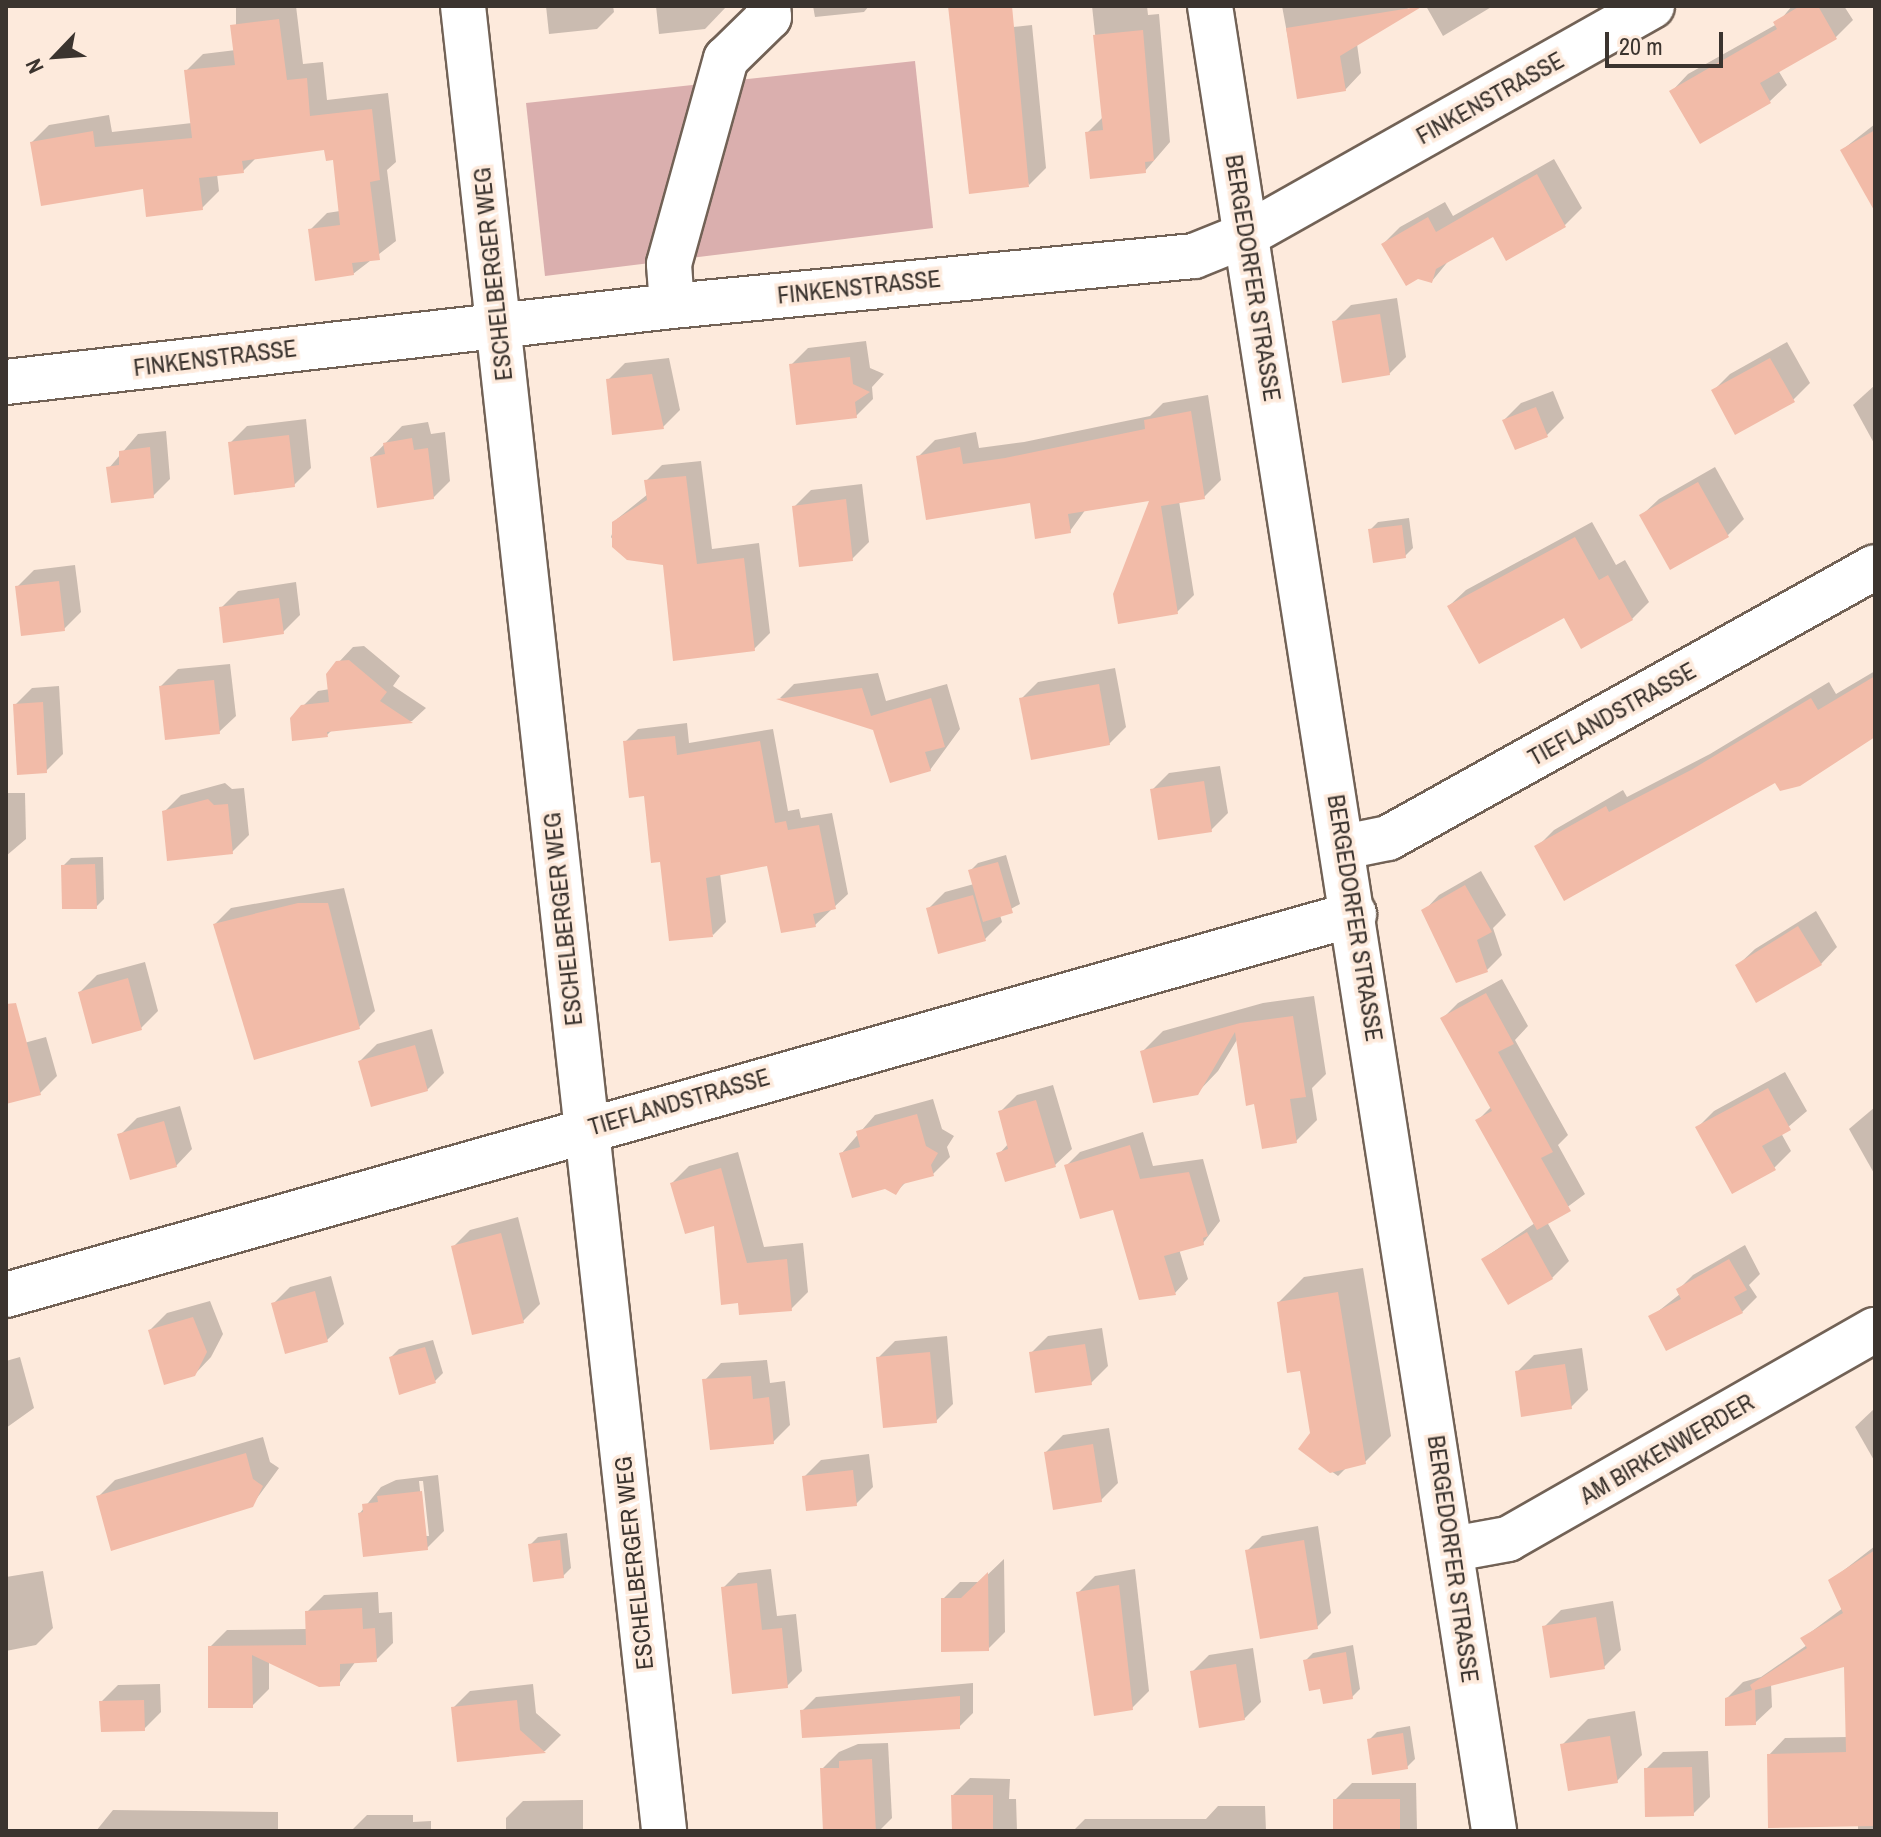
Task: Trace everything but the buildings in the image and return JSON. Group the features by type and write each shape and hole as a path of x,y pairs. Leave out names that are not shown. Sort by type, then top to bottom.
{"street":[{"name":"ESCHELBERGER WEG","path":"463,6 664,1831"},
{"path":"672,306 669,264 726,59 769,17 768,6"},
{"name":"BERGEDORFER STRASSE","path":"1210,6 1344,847 1494,1831"},
{"name":"FINKENSTRASSE","path":"6,382 672,306 1194,256 1246,235 1652,6"},
{"name":"TIEFLANDSTRASSE","path":"1344,847 1388,838 1875,567"},
{"name":"TIEFLANDSTRASSE","path":"6,1295 1354,914"},
{"name":"AM BIRKENWERDER","path":"1453,1549 1508,1539 1875,1330"}],"shaded area":[{"path":"915,61 933,228 545,276 526,103"}]}
